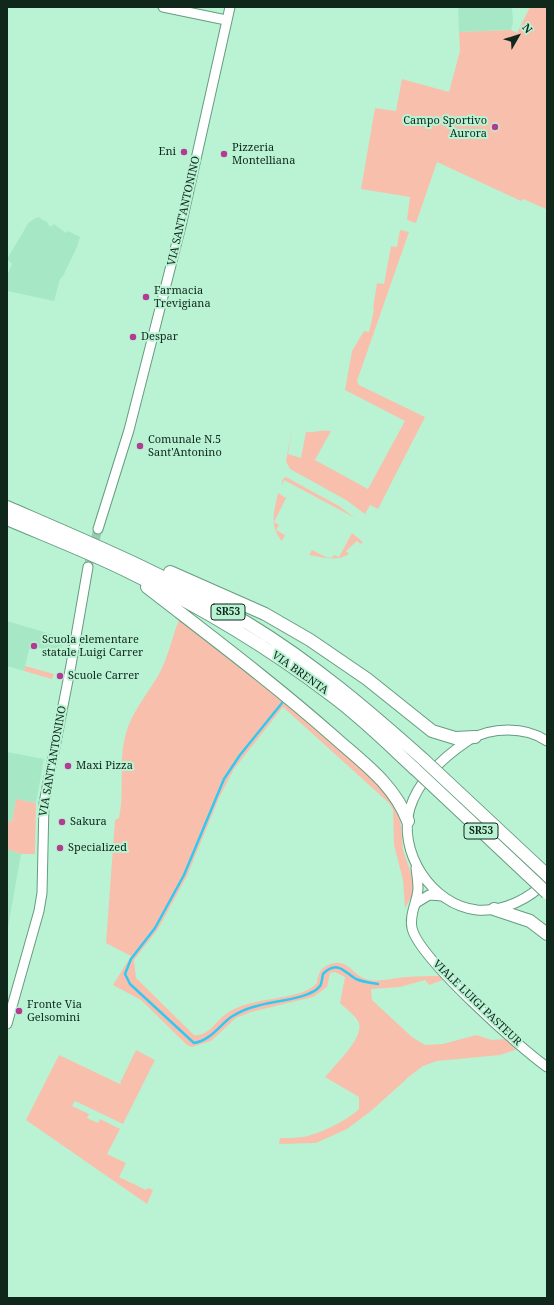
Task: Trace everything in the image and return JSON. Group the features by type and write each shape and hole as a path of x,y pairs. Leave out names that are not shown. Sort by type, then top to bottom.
{"highway":[{"name":"VIA BRENTA","path":"7,507 130,560 178,584 250,625 286,648 355,700 424,760 547,876"},
{"name":"VIA BRENTA","path":"7,519 125,570 173,594 244,634 281,659 338,700 415,769 547,893"},
{"path":"56,528 71,530 265,614 343,661 432,731 455,738 475,737"},
{"path":"125,570 277,688 371,770 393,791 401,803 408,821"},
{"path":"494,909 530,921 547,934"}],"street":[{"path":"163,7 226,20"},
{"name":"VIA SANT'ANTONINO","path":"98,529 129,430 178,238 230,7"},
{"name":"VIA SANT'ANTONINO","path":"7,1024 39,911 42,893 44,803 71,665 88,567"},
{"path":"546,740 530,732 514,730 491,732 475,737 449,754 429,776 414,798 410,808 408,837 415,864 428,884 445,897 459,905 476,910 494,909 513,904 530,895 547,880"},
{"name":"VIALE LUIGI PASTEUR","path":"415,864 418,890 411,920 414,937 431,959 452,981 525,1050 547,1066"},
{"path":"413,910 416,904 429,895 445,897"}],"shaded area":[{"path":"458,7 512,7 513,22 511,30 459,32"},
{"name":"Campo Sportivo Aurora","path":"530,7 547,7 546,209 523,199 521,201 437,162 416,223 407,220 410,197 361,189 375,108 396,111 402,79 449,92 460,51 459,32 511,30 517,33"},
{"path":"38,217 47,222 50,227 54,224 66,233 68,231 80,237 77,247 63,276 60,279 54,301 7,291 7,276 12,264 7,259 29,222"},
{"path":"400,230 409,232 357,381 359,385 425,417 378,509 370,505 365,514 346,500 290,469 286,461 292,428 288,454 301,458 306,432 325,430 331,431 315,460 368,489 405,421 345,390 352,351 364,331 369,332 374,310 373,308 377,283 384,284 391,246 397,247"},
{"path":"286,477 339,506 355,518 284,480 282,485 282,480"},
{"path":"278,493 286,498 274,522"},
{"path":"274,522 279,525 276,530 285,535 282,541 278,535 275,530"},
{"path":"352,533 363,542 361,544 357,541 346,551 349,554 339,558 332,558 334,555 339,557"},
{"path":"312,550 326,557 332,558 309,555"},
{"path":"179,620 281,700 284,699 388,790 400,816 403,850 414,882 412,896 405,908 403,880 394,845 393,810 390,804 283,707 234,769 219,798 187,876 158,929 134,960 136,978 194,1035 199,1035 204,1034 222,1017 236,1008 299,993 309,989 317,983 318,976 324,967 335,963 344,964 358,975 371,980 414,976 440,976 443,980 429,985 425,980 400,987 371,989 372,1000 412,1037 425,1045 443,1044 476,1035 492,1040 506,1039 518,1049 500,1055 437,1061 423,1066 371,1111 347,1129 316,1143 279,1144 280,1138 309,1136 324,1130 348,1118 359,1109 359,1097 325,1077 353,1044 359,1029 359,1023 357,1020 340,1003 345,977 335,972 330,973 327,987 313,997 251,1012 236,1018 211,1041 192,1047 187,1045 141,1000 113,985 131,956 106,943 115,820 119,818 122,797 122,754 129,725 162,668"},
{"name":"Scuola elementare statale Luigi Carrer","path":"7,621 64,638 60,653 35,647 33,650 29,649 24,671 7,666"},
{"path":"25,666 54,674 52,679 24,671"},
{"path":"7,752 44,759 36,803 16,799 12,822 7,821"},
{"path":"16,799 36,803 35,854 21,854 7,849 7,821 12,822"},
{"path":"7,849 21,854 7,933"},
{"path":"136,1050 155,1060 123,1124 75,1101 72,1106 89,1114 87,1118 98,1123 100,1119 120,1129 107,1154 126,1163 119,1177 146,1190 148,1188 153,1190 147,1204 26,1120 59,1055 122,1085 120,1083"}],"waterway":[{"path":"282,703 240,755 224,779 184,875 155,928 131,959 125,974 130,984 194,1043 210,1036 231,1017 244,1010 308,994 321,985 323,974 333,968 337,967 356,979 378,984"}],"tunnel":[{"path":"88,567 98,529"}],"place":[{"name":"Campo Sportivo Aurora","path":"495,127"},
{"name":"Eni","path":"184,152"},
{"name":"Pizzeria Montelliana","path":"224,154"},
{"name":"Farmacia Trevigiana","path":"146,297"},
{"name":"Despar","path":"133,337"},
{"name":"Comunale N.5 Sant'Antonino","path":"140,446"},
{"name":"Scuola elementare statale Luigi Carrer","path":"34,646"},
{"name":"Scuole Carrer","path":"60,676"},
{"name":"Maxi Pizza","path":"68,766"},
{"name":"Sakura","path":"62,822"},
{"name":"Specialized","path":"60,848"},
{"name":"Fronte Via Gelsomini","path":"19,1011"}]}
